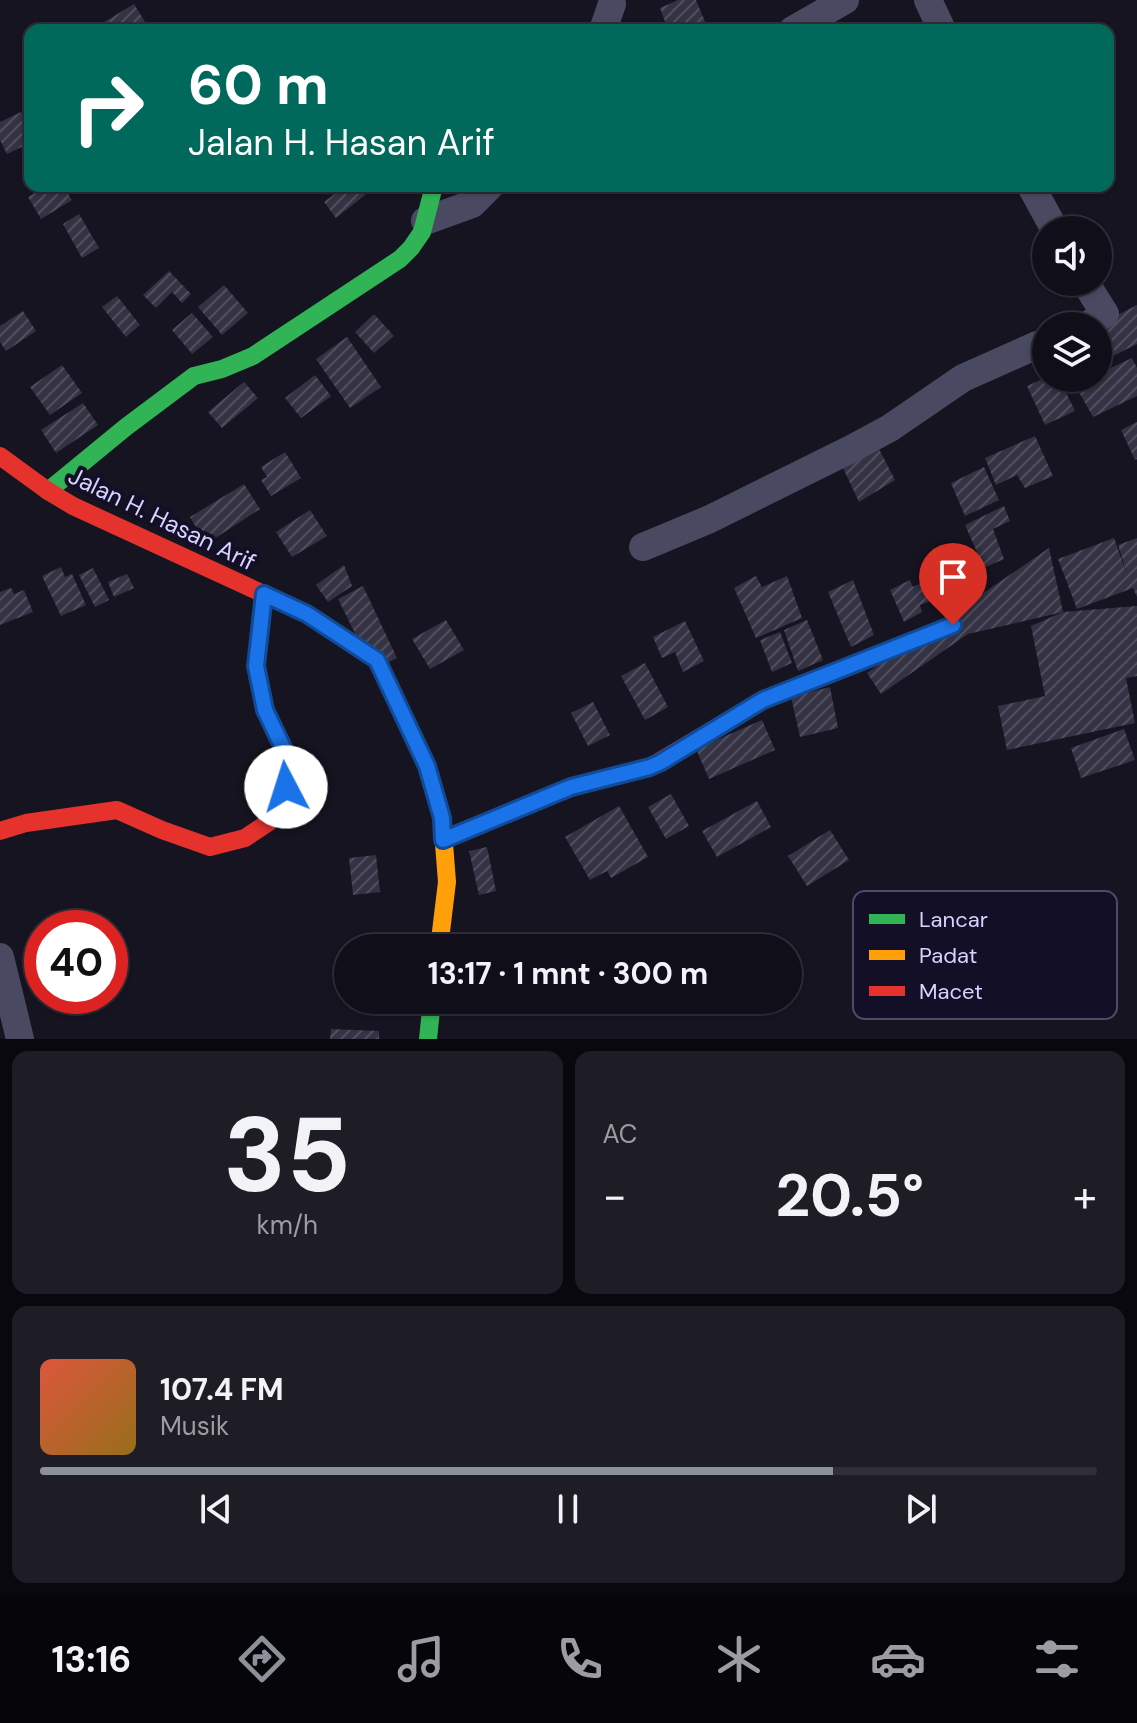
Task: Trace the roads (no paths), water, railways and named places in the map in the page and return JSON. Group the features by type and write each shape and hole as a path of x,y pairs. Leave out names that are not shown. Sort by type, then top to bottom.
{"street":[{"path":"803,24 845,0"},
{"path":"928,0 939,24"},
{"path":"48,491 194,376 253,356 400,259 422,232 432,192"},
{"path":"425,221 472,204 484,192"},
{"path":"1034,192 1047,216"},
{"path":"643,547 710,519 851,449 890,428 977,371 1032,347"},
{"name":"Jalan H. Hasan Arif","path":"0,456 73,506 307,614 377,660 427,766 442,818 447,882 441,934"},
{"path":"0,831 26,823 117,810 210,847 245,838 269,822 286,794 288,758 265,710 256,666 264,594"},
{"path":"443,840 571,787 650,767 763,700 953,625"},
{"path":"0,957 20,1039"},
{"path":"428,1039 431,1014"}]}
